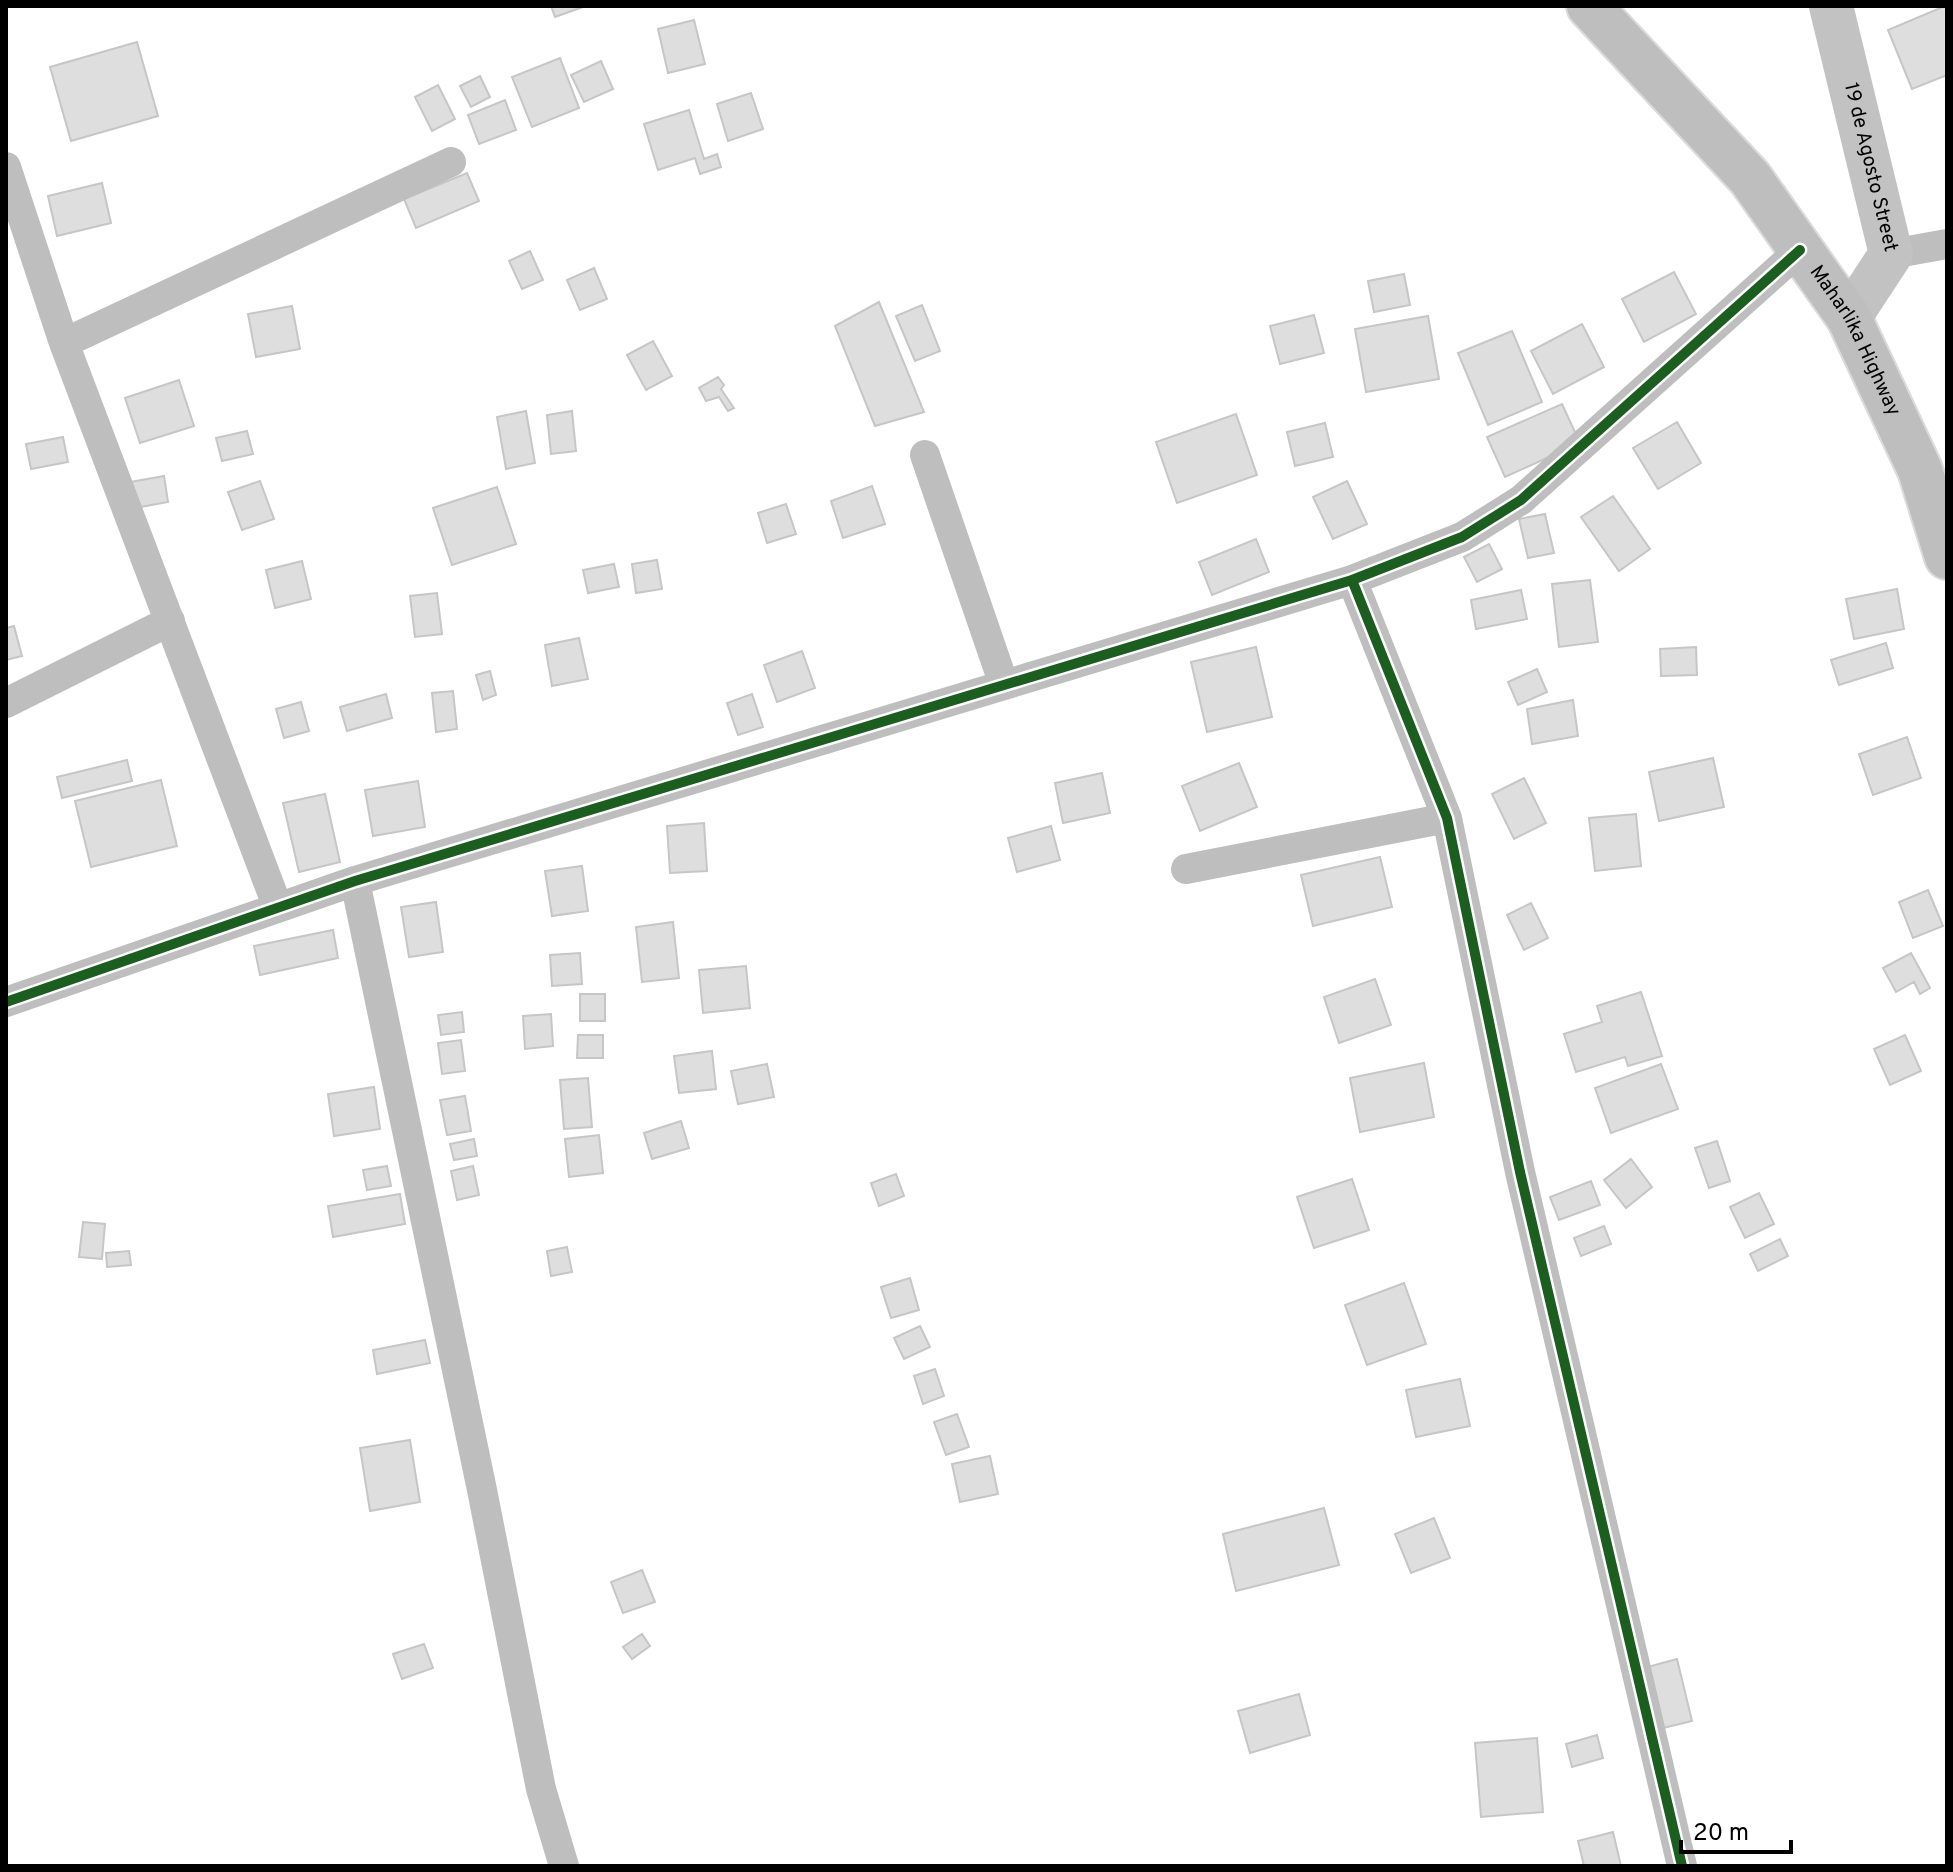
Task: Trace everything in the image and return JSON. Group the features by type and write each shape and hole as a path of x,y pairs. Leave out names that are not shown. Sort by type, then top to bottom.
{"highway":[{"name":"Maharlika Highway","path":"1589,6 1750,178 1849,318 1920,470 1947,557"}],"street":[{"name":"19 de Agosto Street","path":"1831,6 1891,254 1849,318"},
{"path":"64,343 451,162"},
{"path":"6,167 64,343 278,908"},
{"path":"1891,254 1947,244"},
{"path":"6,1002 355,881 1352,580 1462,537 1521,500 1800,250"},
{"path":"925,455 1004,685"},
{"path":"1352,580 1447,818 1520,1172 1682,1866"},
{"path":"6,703 170,621"},
{"path":"1186,869 1447,818"},
{"path":"355,881 541,1789 564,1866"}],"building":[{"path":"551,6 586,6 555,17"},
{"path":"1945,6 1947,75 1912,89 1888,30"},
{"path":"694,20 705,64 668,73 658,29"},
{"path":"137,42 158,116 71,141 50,67"},
{"path":"560,58 579,108 532,127 512,77"},
{"path":"601,61 613,89 584,102 571,75"},
{"path":"480,76 490,97 471,107 460,86"},
{"path":"438,85 455,119 432,131 415,97"},
{"path":"751,93 763,129 728,141 717,104"},
{"path":"505,100 516,130 479,144 468,115"},
{"path":"689,110 704,159 717,154 721,167 700,174 695,158 658,170 644,124"},
{"path":"467,173 479,201 416,228 404,199"},
{"path":"102,183 111,223 57,236 48,196"},
{"path":"530,251 543,280 522,289 509,261"},
{"path":"594,268 607,299 580,310 567,280"},
{"path":"1674,272 1696,314 1644,342 1622,299"},
{"path":"1404,274 1410,305 1374,312 1368,281"},
{"path":"879,302 924,412 875,426 835,326"},
{"path":"922,305 940,351 915,361 896,316"},
{"path":"292,306 300,349 256,357 248,314"},
{"path":"1314,315 1324,353 1280,364 1270,326"},
{"path":"1428,316 1439,379 1366,392 1355,329"},
{"path":"1582,324 1604,367 1553,394 1531,351"},
{"path":"1512,331 1542,402 1488,425 1458,353"},
{"path":"653,341 672,376 646,390 627,355"},
{"path":"718,377 724,385 721,389 734,408 728,411 719,397 706,401 699,388"},
{"path":"179,380 194,426 140,443 125,398"},
{"path":"1562,404 1580,443 1505,477 1487,437"},
{"path":"526,411 535,463 506,469 497,417"},
{"path":"572,411 576,451 551,454 547,415"},
{"path":"1236,414 1257,475 1177,503 1156,442"},
{"path":"1677,422 1701,463 1658,489 1633,448"},
{"path":"1325,423 1333,457 1295,466 1287,432"},
{"path":"247,431 253,454 222,461 216,438"},
{"path":"63,437 68,462 31,469 26,444"},
{"path":"164,476 168,502 135,508 130,482"},
{"path":"260,481 274,519 242,530 228,492"},
{"path":"1347,481 1367,524 1333,539 1313,497"},
{"path":"872,486 885,524 843,538 831,501"},
{"path":"497,487 516,544 452,565 433,508"},
{"path":"1613,496 1650,549 1619,571 1581,517"},
{"path":"786,504 796,534 767,543 758,513"},
{"path":"1545,514 1554,553 1528,558 1519,519"},
{"path":"1256,539 1269,572 1212,595 1199,562"},
{"path":"1489,544 1502,569 1477,582 1464,557"},
{"path":"657,560 662,589 636,593 632,564"},
{"path":"302,561 311,599 275,608 266,570"},
{"path":"614,564 619,587 588,593 583,570"},
{"path":"1590,580 1598,642 1559,647 1552,584"},
{"path":"1897,589 1904,629 1854,639 1846,599"},
{"path":"1521,590 1527,619 1476,629 1471,600"},
{"path":"437,593 442,634 415,637 410,596"},
{"path":"14,626 22,656 6,660 6,628"},
{"path":"579,638 588,679 552,686 545,645"},
{"path":"1886,643 1893,668 1839,685 1831,660"},
{"path":"1256,647 1272,717 1207,732 1191,662"},
{"path":"1696,647 1697,675 1661,676 1660,649"},
{"path":"802,651 815,688 777,702 764,665"},
{"path":"1537,669 1547,692 1518,705 1508,682"},
{"path":"490,671 496,695 483,700 476,675"},
{"path":"453,691 457,729 436,732 432,693"},
{"path":"386,694 392,718 347,731 340,707"},
{"path":"752,694 763,727 738,735 727,703"},
{"path":"1573,700 1578,736 1532,744 1527,709"},
{"path":"301,702 309,731 284,738 276,709"},
{"path":"1907,737 1921,778 1873,795 1859,754"},
{"path":"1713,758 1724,807 1659,821 1649,772"},
{"path":"127,760 132,781 62,798 57,777"},
{"path":"1239,763 1257,807 1200,831 1182,786"},
{"path":"1102,773 1110,813 1063,823 1055,783"},
{"path":"1524,778 1546,823 1514,839 1492,794"},
{"path":"161,780 177,846 91,867 75,801"},
{"path":"418,781 425,827 373,836 365,790"},
{"path":"325,794 340,862 299,872 283,803"},
{"path":"1636,814 1641,866 1595,871 1589,818"},
{"path":"704,823 707,871 670,873 667,826"},
{"path":"1051,826 1060,860 1017,872 1008,838"},
{"path":"1380,857 1392,907 1313,926 1301,875"},
{"path":"582,866 588,911 552,916 545,871"},
{"path":"1928,890 1943,926 1913,938 1899,902"},
{"path":"436,902 443,952 409,957 401,907"},
{"path":"1531,903 1548,938 1524,950 1507,915"},
{"path":"673,922 679,978 642,982 636,927"},
{"path":"333,930 338,958 260,975 254,946"},
{"path":"580,953 582,984 552,986 550,955"},
{"path":"1911,953 1930,988 1920,994 1914,982 1896,992 1883,968"},
{"path":"746,966 750,1008 703,1013 699,970"},
{"path":"1375,979 1391,1025 1339,1043 1324,997"},
{"path":"1641,992 1662,1056 1628,1066 1625,1057 1576,1072 1564,1034 1602,1022 1597,1006"},
{"path":"580,994 605,994 605,1021 580,1021"},
{"path":"462,1012 464,1032 441,1035 438,1015"},
{"path":"551,1014 553,1046 525,1049 523,1016"},
{"path":"578,1035 603,1035 603,1058 577,1058"},
{"path":"1905,1035 1921,1071 1890,1085 1874,1049"},
{"path":"461,1040 465,1071 442,1074 438,1043"},
{"path":"712,1051 716,1089 679,1093 674,1056"},
{"path":"1424,1063 1434,1117 1360,1132 1350,1078"},
{"path":"767,1064 774,1097 738,1104 731,1071"},
{"path":"1661,1064 1678,1109 1611,1133 1595,1088"},
{"path":"588,1078 592,1127 564,1129 560,1080"},
{"path":"374,1087 380,1129 334,1136 328,1094"},
{"path":"465,1096 471,1131 447,1135 440,1100"},
{"path":"681,1121 689,1148 652,1159 644,1133"},
{"path":"599,1135 603,1173 569,1177 565,1139"},
{"path":"474,1139 477,1156 454,1160 450,1144"},
{"path":"1717,1141 1730,1181 1709,1188 1695,1148"},
{"path":"1631,1159 1652,1187 1626,1208 1604,1180"},
{"path":"387,1166 391,1186 367,1190 363,1170"},
{"path":"473,1166 479,1195 457,1200 451,1171"},
{"path":"896,1174 904,1196 879,1206 871,1183"},
{"path":"1352,1179 1369,1230 1314,1248 1297,1197"},
{"path":"1591,1181 1600,1205 1559,1220 1550,1197"},
{"path":"1759,1193 1774,1224 1745,1238 1730,1207"},
{"path":"400,1194 405,1224 333,1237 328,1206"},
{"path":"83,1222 105,1224 102,1259 79,1257"},
{"path":"1604,1226 1611,1244 1581,1256 1574,1238"},
{"path":"1780,1239 1788,1256 1758,1271 1750,1254"},
{"path":"567,1247 572,1272 551,1276 547,1251"},
{"path":"129,1251 131,1265 107,1267 106,1253"},
{"path":"910,1278 919,1310 891,1318 881,1287"},
{"path":"1404,1283 1426,1344 1367,1365 1345,1305"},
{"path":"920,1326 930,1347 904,1359 894,1338"},
{"path":"425,1340 430,1363 377,1374 373,1350"},
{"path":"935,1369 944,1396 923,1404 914,1376"},
{"path":"1460,1379 1470,1426 1416,1437 1406,1390"},
{"path":"957,1414 969,1447 946,1455 934,1422"},
{"path":"410,1440 420,1502 370,1511 360,1448"},
{"path":"990,1456 998,1494 960,1502 952,1464"},
{"path":"1324,1508 1339,1565 1236,1591 1223,1534"},
{"path":"1434,1518 1450,1558 1411,1573 1395,1534"},
{"path":"642,1570 655,1602 623,1613 611,1582"},
{"path":"642,1634 650,1646 632,1659 623,1647"},
{"path":"424,1644 433,1668 402,1679 393,1654"},
{"path":"1677,1659 1692,1721 1659,1729 1644,1668"},
{"path":"1299,1694 1310,1735 1250,1753 1238,1711"},
{"path":"1597,1735 1603,1758 1572,1767 1566,1744"},
{"path":"1537,1738 1543,1812 1481,1817 1475,1743"},
{"path":"1613,1832 1621,1866 1584,1866 1578,1841"}],"cycle path":[{"path":"6,1002 355,881 1352,580 1462,537 1521,500 1800,250"},
{"path":"1352,580 1447,818 1520,1172 1682,1866"}]}
